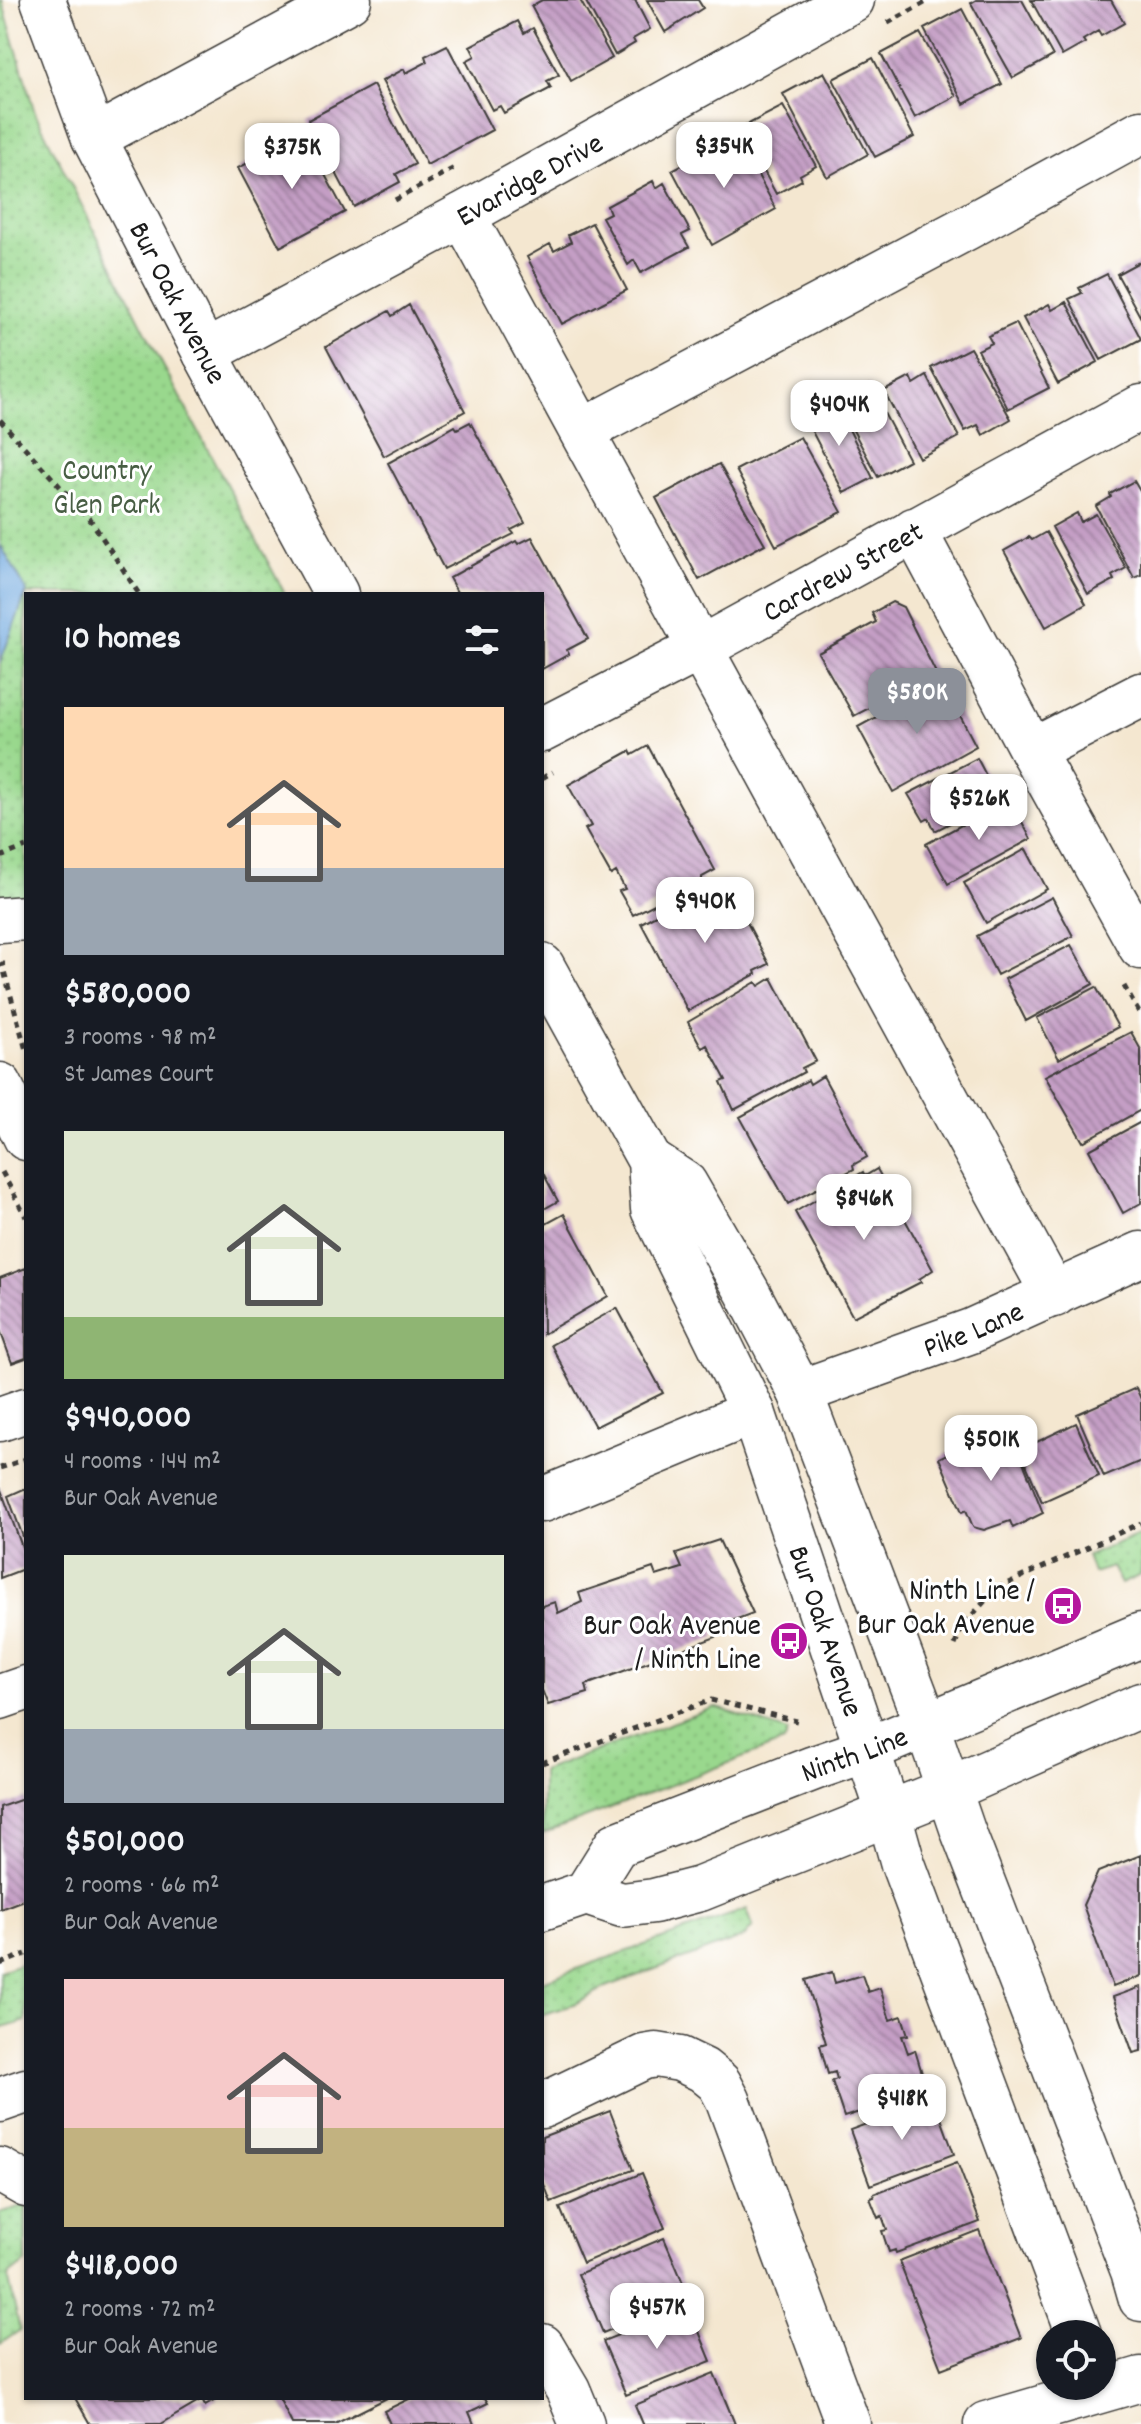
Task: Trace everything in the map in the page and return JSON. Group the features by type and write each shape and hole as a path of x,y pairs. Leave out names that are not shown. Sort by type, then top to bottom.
{"street":[{"name":"Bur Oak Avenue","path":"43,0 94,138 205,353 335,592"},
{"path":"94,138 349,0"},
{"name":"Evaridge Drive","path":"205,353 463,215 852,0"},
{"path":"583,431 1141,132"},
{"path":"463,215 1054,1295"},
{"name":"Cardrew Street","path":"544,729 701,648 1141,407"},
{"path":"914,530 1141,947"},
{"path":"1032,751 1141,695"},
{"path":"0,920 24,918"},
{"name":"Bur Oak Avenue","path":"544,970 650,1161 653,1209 753,1412 889,1814 903,1864 1074,2320"},
{"path":"0,1085 24,1134"},
{"path":"0,1160 24,1151"},
{"name":"Bur Oak Avenue","path":"650,1161 685,1184 747,1291 800,1392 1141,2299"},
{"name":"Pike Lane","path":"800,1392 971,1331 1141,1254"},
{"path":"0,1419 24,1411"},
{"path":"544,1499 753,1412"},
{"name":"Ninth Line","path":"586,1893 616,1845 927,1726 1141,1635"},
{"path":"0,1697 24,1689"},
{"path":"544,1907 586,1893 622,1905 654,1901 700,1889 950,1789 1141,1705"},
{"path":"544,2105 650,2055 692,2063 719,2083 728,2100 848,2424"},
{"path":"0,2100 24,2092"},
{"path":"0,2170 24,2184"},
{"path":"544,2349 568,2390 582,2424"},
{"path":"1116,2392 1141,2379"},
{"path":"986,2424 1099,2400"}],"path":[{"path":"0,420 92,522 138,592"},
{"path":"0,857 24,848"},
{"path":"14,963 2,964 24,1043"},
{"path":"0,1168 24,1213"},
{"path":"0,1468 24,1460"},
{"path":"955,1645 963,1625 997,1588 1141,1523"},
{"path":"544,1762 711,1700 797,1721"},
{"path":"0,1964 24,1955"}],"green space":[{"name":"Country Glen Park","path":"2,0 35,113 159,358 284,592 24,592 24,896 0,898"},
{"path":"1141,1533 1141,1575 1121,1584 1112,1567 1093,1573 1087,1556"},
{"path":"715,1707 788,1732 784,1742 544,1833 544,1770"},
{"path":"747,1909 753,1926 744,1937 606,1987 576,2003 544,2014 544,1980"},
{"path":"24,1963 24,2022 0,2029 0,1971"},
{"path":"24,2206 24,2264 8,2276 20,2330 0,2344 0,2213"}],"water":[{"path":"0,544 27,591 24,592 0,663"}],"building":[{"path":"542,0 580,0 612,58 571,81 531,6"},
{"path":"585,0 635,0 650,29 615,55"},
{"path":"647,0 698,0 703,8 665,32"},
{"path":"976,0 1022,0 1053,56 1013,78 971,3"},
{"path":"1031,0 1111,0 1124,23 1101,36 1098,31 1083,40 1085,43 1062,56"},
{"path":"962,9 1002,84 964,104 924,29"},
{"path":"518,21 524,33 533,28 559,75 547,81 551,88 504,113 500,106 492,110 466,61 475,56 470,46"},
{"path":"920,33 956,96 915,118 881,54"},
{"path":"447,45 492,130 427,165 382,81 404,69 406,73 427,62 425,56"},
{"path":"873,58 914,137 875,157 833,79"},
{"path":"824,72 868,154 827,177 783,94"},
{"path":"373,85 415,164 396,174 400,182 354,207 308,120"},
{"path":"783,106 816,166 800,175 802,180 776,194 741,128"},
{"path":"303,134 345,212 280,247 238,168 258,158 260,162 286,149 284,145"},
{"path":"737,136 776,209 712,245 672,170"},
{"path":"653,181 656,188 664,183 690,231 682,235 689,247 641,273 634,260 628,265 602,217 610,213 607,206"},
{"path":"592,223 627,290 562,324 527,257 550,244 554,251 571,242 568,235"},
{"path":"1141,261 1141,318 1117,274"},
{"path":"1107,274 1141,339 1101,360 1069,299 1082,293 1079,288"},
{"path":"1066,302 1098,362 1058,384 1023,318 1049,304 1052,310"},
{"path":"409,305 465,411 384,456 326,347 389,311 392,316"},
{"path":"1016,323 1049,388 1008,409 978,350 992,343 988,336"},
{"path":"970,348 1011,419 983,435 978,425 965,431 931,368"},
{"path":"927,376 959,437 919,458 884,391 911,377 914,384"},
{"path":"869,385 909,460 878,477 840,406 853,399 851,395"},
{"path":"826,407 829,412 838,407 873,478 844,493 805,418"},
{"path":"470,422 525,523 511,530 514,534 444,569 388,463 455,426 457,429"},
{"path":"800,437 842,512 776,546 736,470"},
{"path":"719,464 765,544 699,580 656,498"},
{"path":"1134,481 1141,493 1141,575 1134,578 1096,506"},
{"path":"1077,513 1081,522 1096,514 1126,568 1112,576 1114,580 1088,594 1052,527"},
{"path":"1046,532 1086,604 1046,627 1004,551 1029,537 1032,540"},
{"path":"532,537 588,639 544,668 544,592 457,592 449,578 516,541 518,544"},
{"path":"892,602 903,607 936,673 854,716 818,653 876,622 872,613"},
{"path":"942,681 976,746 893,792 858,727"},
{"path":"648,746 715,870 702,880 633,915 619,891 625,889 616,872 611,875 585,829 591,826 568,785 630,751 632,755"},
{"path":"977,758 998,798 935,831 929,818 924,821 908,794"},
{"path":"1010,799 1031,839 948,884 926,844"},
{"path":"1026,849 1047,889 986,923 964,883"},
{"path":"725,881 769,964 688,1011 641,923 709,886 711,888"},
{"path":"1052,897 1073,936 997,975 977,936"},
{"path":"1071,945 1093,984 1026,1021 1005,979"},
{"path":"772,978 816,1061 802,1068 804,1072 734,1110 721,1082 726,1080 707,1045 702,1048 688,1022 756,982 759,986"},
{"path":"1096,987 1118,1027 1059,1059 1037,1018"},
{"path":"1131,1032 1141,1050 1141,1110 1083,1142 1045,1076"},
{"path":"823,1076 867,1157 853,1165 854,1169 788,1204 740,1117 808,1080 810,1084"},
{"path":"1141,1122 1141,1203 1123,1213 1089,1150"},
{"path":"877,1169 933,1270 919,1279 921,1282 853,1317 795,1212 863,1172 865,1176"},
{"path":"544,1175 558,1201 544,1209"},
{"path":"564,1214 608,1296 544,1333 544,1225"},
{"path":"24,1269 24,1359 12,1363 0,1330 0,1278"},
{"path":"617,1308 663,1393 595,1427 551,1345"},
{"path":"1136,1388 1141,1399 1141,1461 1104,1477 1077,1414"},
{"path":"1076,1423 1099,1476 1042,1502 1020,1450"},
{"path":"1012,1434 1043,1513 1013,1528 1010,1521 984,1530 973,1527 966,1510 962,1512 939,1458 951,1452 950,1447 975,1437 984,1457 989,1456 984,1446"},
{"path":"0,1487 24,1553 24,1569 0,1578"},
{"path":"24,1489 24,1540 8,1496"},
{"path":"719,1540 753,1613 713,1628 716,1637 586,1685 588,1693 548,1705 544,1695 544,1605 555,1602 558,1613 582,1602 579,1593 653,1568 656,1576 682,1568 676,1554"},
{"path":"24,1799 24,1900 0,1909 0,1807"},
{"path":"1141,1855 1141,1976 1113,1987 1083,1905 1098,1872"},
{"path":"832,1972 835,1983 862,1975 868,1992 880,1988 890,2020 902,2016 908,2035 902,2036 908,2053 915,2050 927,2090 844,2117 832,2081 837,2079 835,2072 828,2074 820,2045 826,2043 806,1980"},
{"path":"1141,1987 1141,2051 1133,2053 1113,1997"},
{"path":"934,2099 954,2154 870,2185 850,2130"},
{"path":"610,2111 633,2170 551,2202 544,2184 544,2136"},
{"path":"957,2162 980,2222 896,2253 895,2250 889,2252 882,2231 887,2230 870,2198 874,2197 873,2194"},
{"path":"642,2173 665,2228 583,2263 560,2208"},
{"path":"979,2230 1021,2338 941,2369 899,2261"},
{"path":"664,2238 689,2297 603,2333 578,2274"},
{"path":"689,2307 711,2361 626,2395 603,2341"},
{"path":"714,2373 735,2424 643,2424 635,2405"},
{"path":"76,2400 202,2400 161,2424 90,2424"},
{"path":"202,2400 216,2400 205,2406"},
{"path":"280,2400 383,2400 335,2424 292,2424"},
{"path":"407,2400 486,2400 488,2403 469,2412 474,2424 390,2424 384,2411"}],"place":[{"name":"Ninth Line / Bur Oak Avenue","path":"1063,1606"},
{"name":"Bur Oak Avenue / Ninth Line","path":"789,1641"}]}
